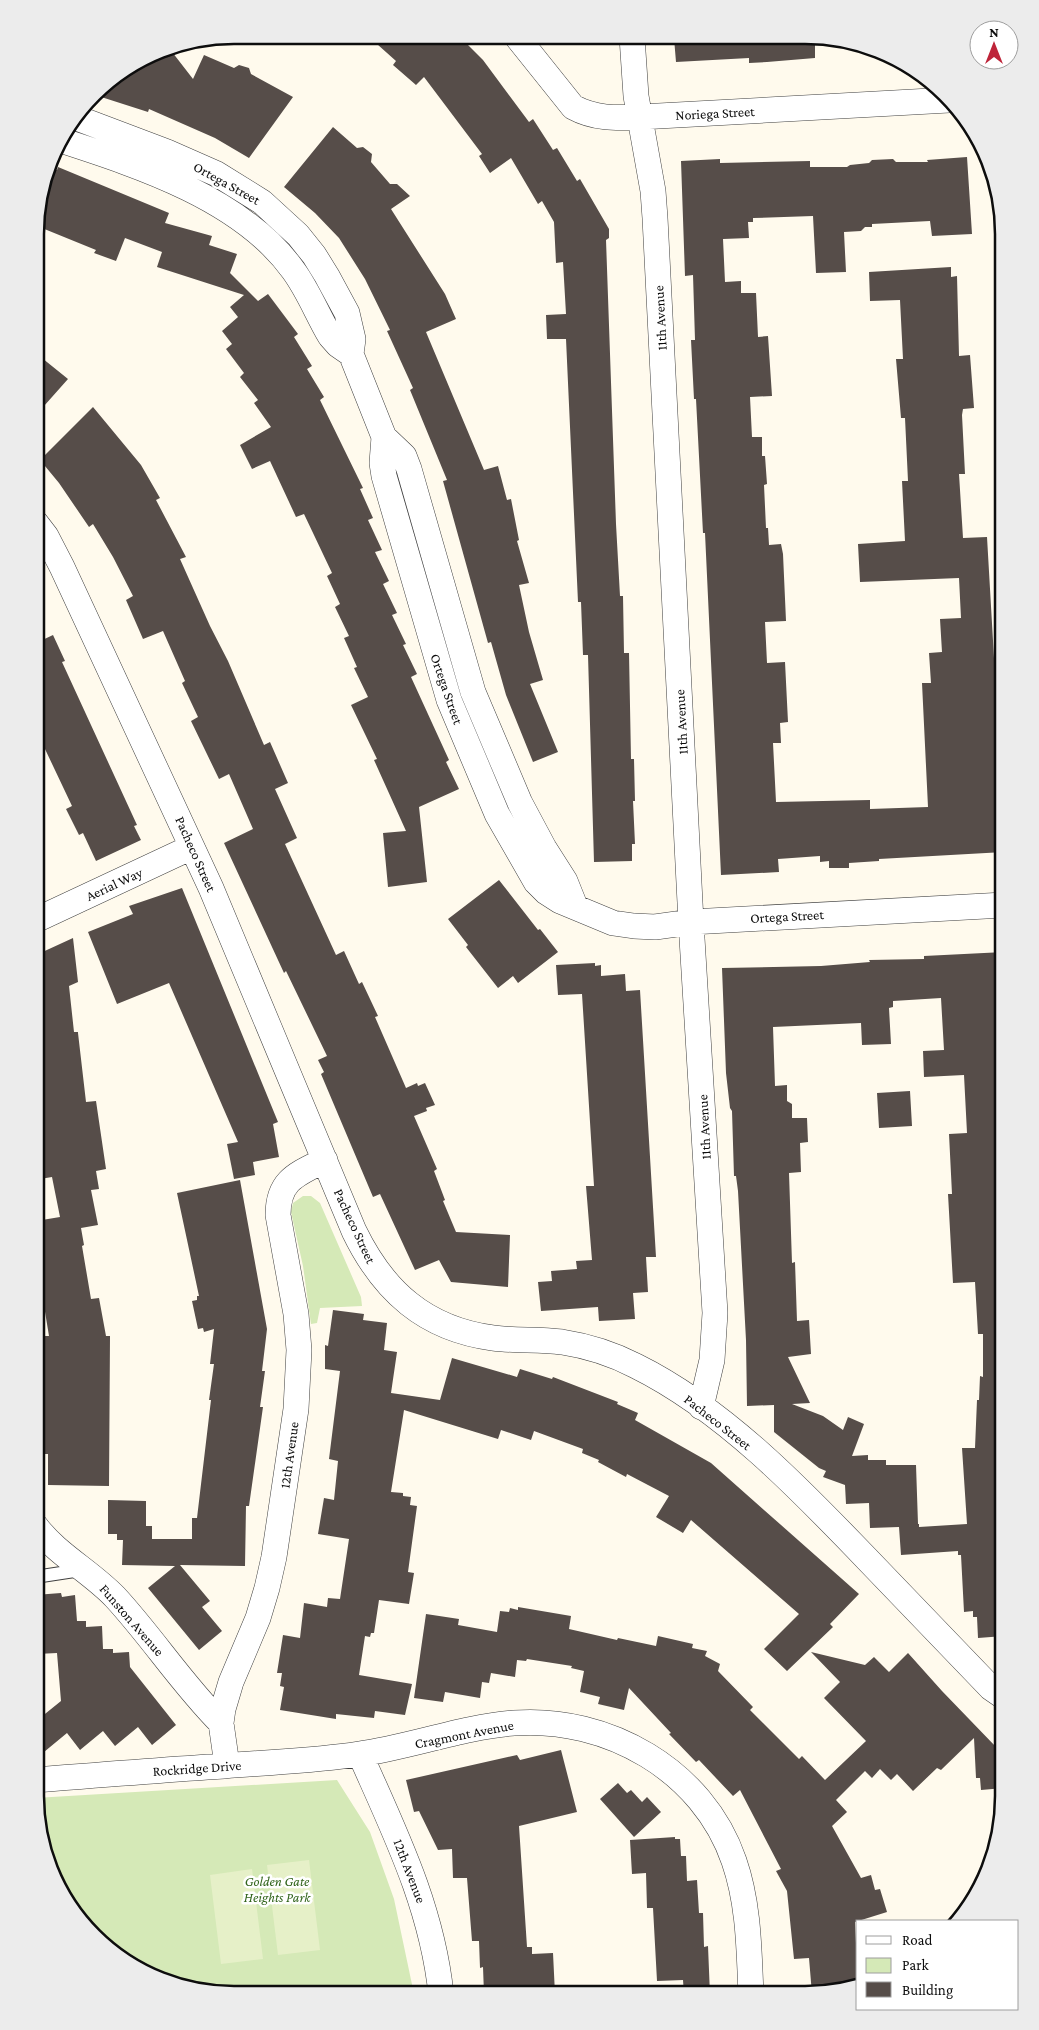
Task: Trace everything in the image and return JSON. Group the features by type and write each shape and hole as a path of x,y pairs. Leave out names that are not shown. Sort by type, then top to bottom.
{"street":[{"name":"Noriega Street","path":"523,44 574,107 599,117 640,117 941,100"},
{"name":"11th Avenue","path":"632,44 634,81 653,192 691,922 715,1313 712,1360 701,1407"},
{"name":"Ortega Street","path":"82,120 167,152 217,174 240,187 280,217 314,255 337,295 351,326 353,339 351,354 384,438 404,456 409,468 460,652 473,692 503,766 532,828 565,881 575,906 600,918 634,926 655,927 691,922 995,905"},
{"name":"Ortega Street","path":"67,143 184,187 227,209 246,222 279,252 293,270 330,336 338,345 351,354"},
{"name":"Pacheco Street","path":"44,533 62,567 192,847 225,920 366,1255 380,1276 392,1290 409,1304 447,1326 478,1335 513,1340 562,1342 611,1354 657,1377 701,1407 796,1487 995,1690"},
{"name":"Aerial Way","path":"44,916 192,847"},
{"name":"12th Avenue","path":"227,1765 221,1723 223,1709 231,1682 258,1618 267,1588 274,1557 296,1409 299,1350 296,1314 278,1215 278,1204 280,1193 286,1184 304,1170 325,1160"},
{"name":"Funston Avenue","path":"44,1534 114,1596 194,1694 221,1723"},
{"name":"Cragmont Avenue","path":"360,1754 489,1727 513,1723 545,1723 580,1728 607,1736 654,1758 689,1788 715,1820 726,1839 735,1862 745,1907 750,1986"},
{"name":"12th Avenue","path":"360,1754 400,1845 425,1911 440,1986"},
{"name":"Rockridge Drive","path":"44,1779 360,1754"}],"lane":[{"path":"44,1576 84,1569"}],"green space":[{"path":"303,1196 311,1196 320,1203 361,1297 362,1306 320,1308 317,1323 311,1324 303,1266 291,1212 293,1203"},
{"name":"Golden Gate Heights Park","path":"337,1780 370,1832 394,1899 412,1986 222,1986 185,1980 150,1967 118,1947 99,1931 69,1891 58,1869 50,1845 45,1821 44,1797"},
{"path":"309,1860 320,1950 278,1955 267,1865"},
{"path":"252,1869 263,1959 221,1964 210,1875"}],"building":[{"path":"377,44 467,44 483,60 529,122 533,119 553,150 557,148 577,181 580,179 609,229 609,238 606,240 616,524 620,596 623,596 624,653 629,653 631,759 634,759 635,844 632,844 632,861 594,862 588,655 583,655 581,602 578,602 566,339 547,339 546,315 566,314 563,262 556,263 554,222 542,201 538,204 511,158 490,173 479,156 482,154 424,77 416,85 393,65 396,61"},
{"path":"674,44 815,44 815,58 749,63 749,58 676,62"},
{"path":"174,54 193,79 204,55 234,68 239,65 249,68 251,74 293,97 249,158 215,138 149,109 148,112 101,97 139,69"},
{"path":"333,127 357,148 363,147 372,154 371,162 390,184 397,184 410,196 391,209 445,294 456,319 426,332 484,470 498,466 507,500 511,499 519,540 517,541 529,583 519,585 529,632 543,680 530,684 558,752 533,762 506,695 491,642 488,643 443,481 447,480 410,390 413,388 387,331 390,330 365,279 339,238 315,213 284,187"},
{"path":"967,157 972,234 932,236 930,221 872,224 872,227 865,227 861,231 844,232 846,272 816,273 813,216 753,218 753,222 748,222 749,238 723,239 725,282 741,281 741,293 756,293 758,337 768,336 772,396 750,397 752,437 762,437 762,456 765,456 767,484 764,485 766,528 768,528 769,545 781,544 783,554 786,621 765,622 767,663 785,662 788,722 780,723 781,743 773,743 776,802 870,800 870,809 928,807 922,683 931,683 929,653 942,652 940,619 961,618 959,578 860,582 858,544 905,541 902,481 908,481 905,418 901,418 896,359 903,359 900,300 870,301 869,272 951,267 951,277 957,276 959,356 970,355 974,408 963,409 962,415 965,474 959,474 963,538 987,537 995,675 995,853 879,859 879,861 849,863 849,868 829,868 829,861 820,862 820,856 778,859 779,872 721,875 705,533 703,533 691,340 695,340 693,275 685,276 681,161 720,159 720,163 810,161 810,167 847,167 869,163 872,160 893,159 896,162 928,162 927,160"},
{"path":"58,167 169,213 165,223 212,236 209,245 237,254 230,273 258,301 268,294 298,334 294,337 312,366 307,369 324,397 320,400 363,488 360,489 373,518 368,520 382,550 375,552 389,581 383,584 397,613 392,615 406,644 403,645 417,674 411,677 449,760 446,762 459,789 419,807 427,882 388,887 383,833 406,831 374,760 377,759 351,705 368,697 354,668 357,667 344,638 349,636 335,607 340,604 327,576 332,573 304,514 296,517 270,461 252,469 240,445 271,427 254,403 258,400 240,377 244,373 226,349 232,344 222,331 238,317 230,307 244,295 157,267 162,252 125,238 116,261 94,253 96,250 44,229 47,197 55,170 57,170"},
{"path":"44,360 68,379 44,406"},
{"path":"93,407 141,465 160,498 156,500 186,557 180,559 210,626 228,661 264,745 270,742 288,783 275,789 297,838 285,844 336,955 344,951 359,984 362,982 378,1016 375,1017 406,1088 417,1083 418,1086 425,1083 435,1105 426,1108 427,1111 414,1116 437,1169 434,1171 445,1200 443,1201 456,1232 510,1235 508,1287 451,1282 439,1260 415,1270 380,1194 373,1197 321,1074 324,1072 318,1060 327,1056 286,971 284,973 224,843 253,829 229,774 219,779 191,721 198,717 182,683 185,681 163,631 143,639 126,600 133,596 113,557 93,524 89,527 59,483 44,465 44,456"},
{"path":"53,635 65,661 62,662 137,825 134,826 141,840 96,861 83,833 79,835 66,809 72,806 44,747 44,639"},
{"path":"499,880 538,930 540,929 558,952 518,983 513,976 498,988 466,947 468,945 448,919"},
{"path":"182,888 278,1122 273,1124 279,1157 253,1162 255,1175 234,1179 227,1144 238,1142 169,983 117,1004 88,932 133,914 129,906"},
{"path":"73,938 78,982 69,986 74,1032 78,1032 86,1102 96,1101 106,1169 96,1171 99,1189 91,1190 98,1225 81,1228 84,1245 82,1246 91,1299 99,1298 106,1336 110,1336 109,1486 48,1485 48,1454 44,1454 44,1336 49,1336 44,1306 44,1220 60,1217 52,1177 44,1178 44,951"},
{"path":"995,952 995,1637 978,1638 977,1617 973,1617 973,1611 964,1612 961,1555 958,1555 958,1551 901,1555 899,1527 870,1528 869,1503 846,1504 845,1485 823,1477 826,1471 819,1468 774,1432 774,1405 747,1406 746,1340 738,1191 736,1176 734,1176 732,1111 730,1108 726,1073 722,968 821,966 870,962 869,960 924,959 924,956","holes":["941,998 944,1050 923,1051 924,1077 964,1075 967,1133 949,1134 952,1194 948,1194 953,1283 975,1282 978,1334 983,1334 983,1377 980,1376 979,1400 977,1400 975,1448 962,1448 967,1524 919,1527 916,1465 886,1465 886,1460 868,1460 868,1455 852,1456 864,1424 848,1417 843,1430 823,1416 792,1404 810,1403 788,1357 811,1354 809,1320 797,1321 795,1262 792,1263 789,1173 801,1172 800,1143 808,1142 807,1118 792,1118 792,1104 787,1101 787,1085 775,1086 773,1027 861,1023 862,1045 891,1044 889,1008 893,1007 893,1001"]},
{"path":"595,963 595,966 601,965 601,976 625,974 626,991 640,990 656,1257 646,1257 648,1292 633,1293 635,1319 599,1321 598,1307 541,1311 538,1282 552,1281 551,1271 577,1269 576,1261 592,1260 586,1186 594,1186 582,994 558,995 556,965"},
{"path":"910,1091 912,1126 879,1128 877,1093"},
{"path":"240,1180 267,1329 262,1371 265,1371 260,1407 263,1407 249,1506 246,1506 245,1566 180,1565 210,1601 202,1607 222,1631 199,1650 148,1588 175,1566 122,1565 123,1540 117,1540 117,1534 108,1534 108,1500 146,1501 146,1526 152,1526 152,1539 192,1539 192,1518 197,1518 211,1400 209,1400 214,1364 210,1364 214,1329 204,1332 203,1328 198,1329 192,1301 197,1300 197,1296 199,1296 177,1193"},
{"path":"333,1310 364,1314 363,1320 387,1323 384,1350 397,1352 391,1393 440,1400 452,1358 517,1377 520,1369 552,1379 553,1377 618,1402 617,1404 638,1413 635,1420 711,1463 859,1594 830,1624 833,1627 787,1671 764,1649 799,1614 691,1520 683,1533 656,1517 669,1496 627,1474 626,1477 598,1462 599,1460 582,1453 583,1449 534,1431 531,1440 501,1430 498,1439 404,1410 391,1492 403,1493 403,1496 411,1497 410,1505 417,1506 408,1572 414,1573 409,1604 379,1600 374,1633 371,1633 370,1637 365,1636 359,1675 412,1684 405,1715 375,1711 374,1718 336,1714 336,1719 280,1710 284,1687 280,1686 282,1673 277,1673 283,1635 300,1638 304,1603 327,1607 328,1598 340,1599 349,1539 318,1534 324,1498 334,1500 338,1461 329,1459 340,1371 325,1369 325,1345 328,1346"},
{"path":"61,1593 62,1597 75,1595 77,1621 86,1621 86,1627 102,1626 103,1649 113,1649 113,1653 129,1652 130,1667 176,1725 152,1745 138,1727 115,1746 103,1731 80,1750 67,1733 44,1752 44,1715 61,1701 57,1653 44,1654 44,1594"},
{"path":"518,1607 571,1616 569,1629 617,1640 618,1638 656,1646 658,1636 693,1644 692,1648 707,1651 705,1656 720,1664 718,1671 753,1707 750,1710 799,1759 802,1756 825,1780 866,1741 824,1698 840,1682 811,1652 865,1665 874,1657 889,1672 908,1653 995,1746 995,1789 981,1790 980,1778 976,1778 974,1738 941,1770 937,1768 913,1791 897,1774 891,1780 880,1769 872,1778 865,1771 836,1800 847,1812 832,1826 861,1878 871,1875 875,1890 880,1889 887,1912 856,1920 855,1922 856,1979 830,1985 811,1986 809,1958 794,1959 787,1891 776,1871 781,1869 740,1790 733,1796 699,1760 696,1762 629,1688 624,1710 598,1704 600,1697 580,1692 584,1671 571,1668 572,1666 527,1659 526,1661 517,1660 515,1677 491,1673 489,1683 482,1682 480,1698 445,1692 443,1702 414,1698 426,1614 459,1619 458,1625 497,1632 500,1611 509,1612 510,1608 518,1610"},
{"path":"561,1750 577,1812 519,1826 527,1947 532,1947 532,1954 553,1953 555,1986 484,1986 483,1967 480,1968 479,1941 472,1941 467,1878 453,1878 452,1849 438,1850 419,1811 414,1812 406,1780 517,1755 520,1760"},
{"path":"618,1783 627,1793 631,1790 642,1802 647,1797 661,1812 634,1837 600,1799"},
{"path":"675,1837 675,1839 680,1839 681,1856 686,1856 687,1881 697,1880 699,1913 703,1913 704,1947 708,1946 710,1986 683,1986 683,1980 657,1981 653,1908 647,1908 646,1873 632,1874 630,1840"}]}
